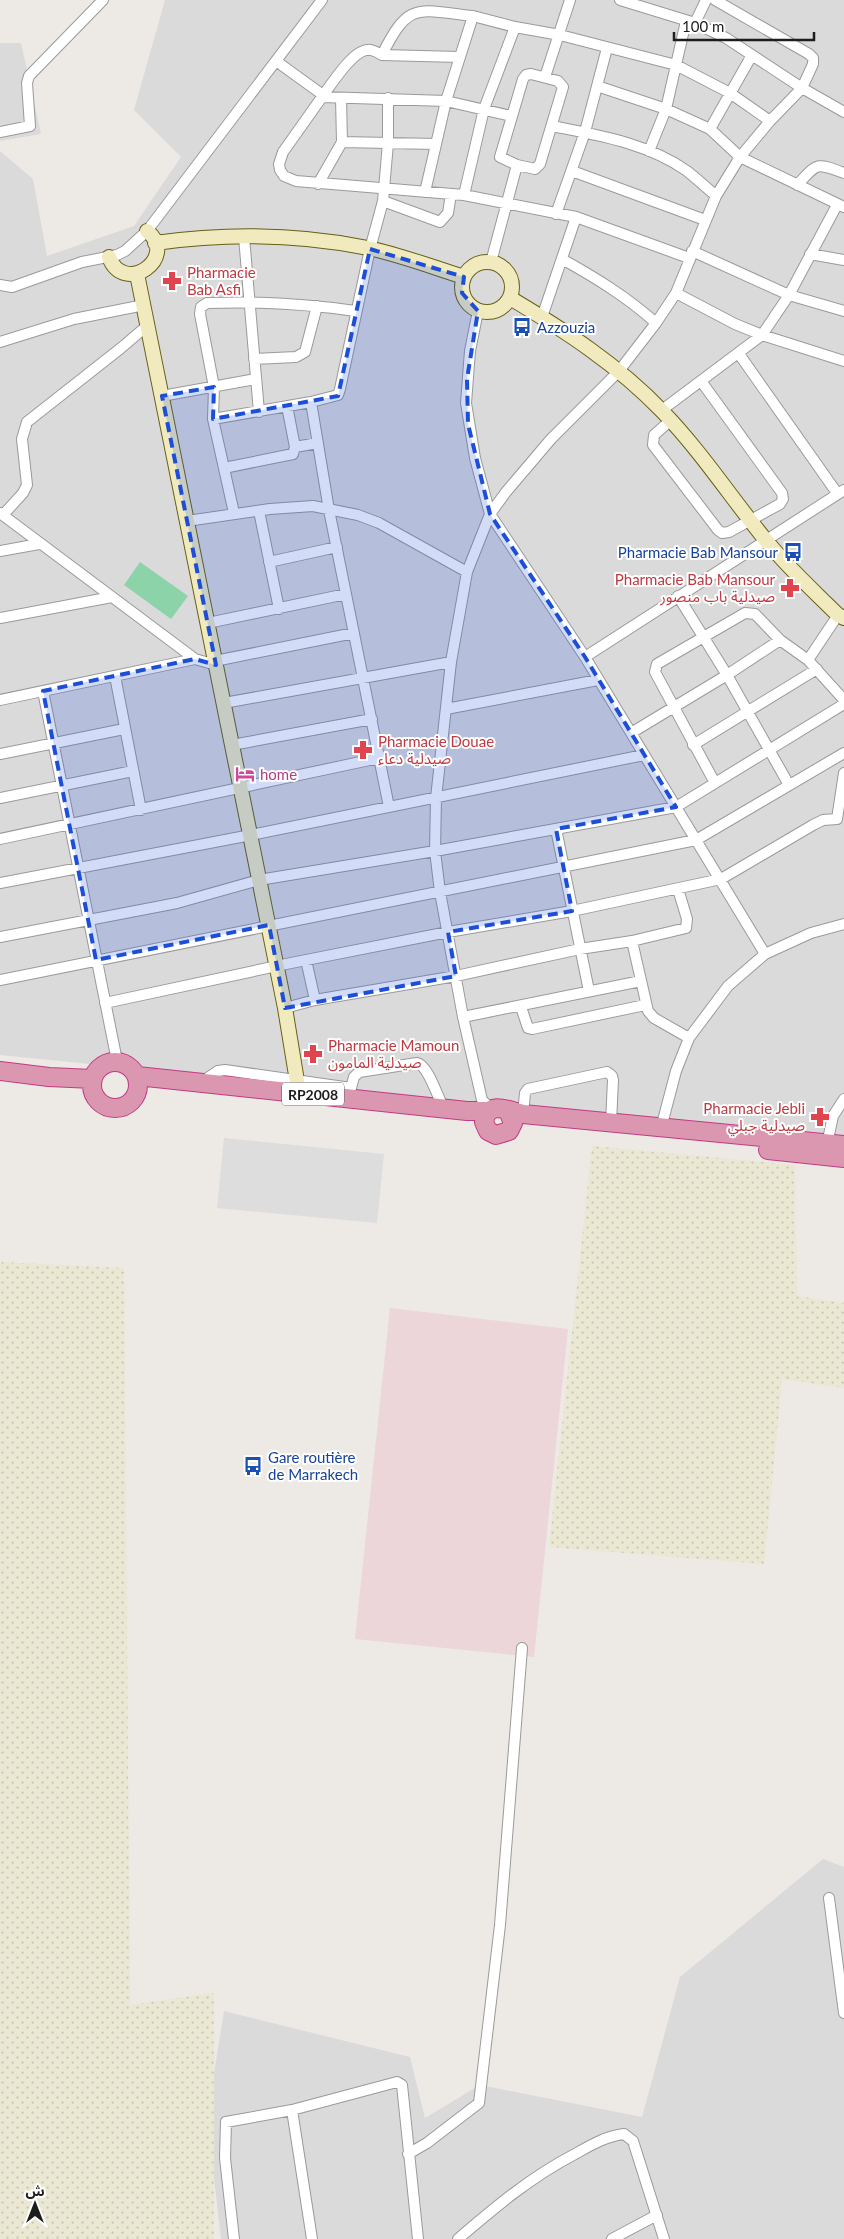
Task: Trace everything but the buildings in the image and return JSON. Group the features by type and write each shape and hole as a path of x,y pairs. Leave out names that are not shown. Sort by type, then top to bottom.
{"highway":[{"path":"117,1061 129,1066 137,1082 133,1099 129,1103 117,1108 100,1102 92,1084 100,1067 117,1061"},
{"path":"0,1070 92,1084"},
{"name":"RP2008","path":"137,1082 296,1086 444,1109 490,1110 500,1107 524,1125 844,1158"},
{"name":"RP2008","path":"137,1082 456,1120 472,1124 501,1136 514,1118"},
{"path":"488,1131 484,1122 490,1110"},
{"name":"RP2008","path":"514,1118 611,1123 835,1145"}],"street":[{"path":"0,132 30,126 27,83 29,76 103,0"},
{"path":"0,290 82,262 109,257 125,251 147,231 322,0"},
{"path":"546,77 570,0"},
{"path":"650,151 666,109 676,66 691,22 706,0"},
{"path":"490,1110 482,1100 463,1018 440,892 435,851 436,798 451,662 467,572 490,514 526,467 619,371 656,323 676,293 690,255 716,196 740,157 770,121 802,88 813,64 812,56 715,0"},
{"path":"625,1 691,22 726,38 802,88 844,112"},
{"path":"382,55 394,30 411,14 424,11 472,16 560,35 676,66 730,93 770,121"},
{"path":"425,192 446,101 472,16"},
{"path":"464,195 484,109 515,26"},
{"path":"556,214 585,132 607,48"},
{"path":"459,57 382,55 372,50 360,52 322,96 283,152 279,164 280,170 289,179 318,184 464,195 576,217 690,255 788,295 844,311"},
{"path":"710,129 752,55"},
{"path":"276,61 322,96 446,101 511,116"},
{"path":"531,74 546,77 558,81 563,87 552,126 538,168 517,165 500,157 524,76 531,74"},
{"path":"597,86 666,109 710,129 740,157 796,186 841,206 762,335 701,381 666,415 654,435 653,445 718,530 729,532 780,504 783,499 782,493 701,381"},
{"path":"318,184 342,142 341,98"},
{"path":"213,419 260,412 338,395 355,311 384,202 388,143 388,98"},
{"path":"552,126 585,132 650,151 686,170 716,196"},
{"path":"342,142 436,144"},
{"path":"491,262 517,165"},
{"path":"796,186 814,167 822,165 844,173"},
{"path":"572,171 705,220"},
{"path":"384,202 440,222 448,213 451,194"},
{"path":"542,316 576,217"},
{"path":"109,257 116,268 122,272 137,274 151,265 155,258 155,243 147,231"},
{"path":"244,237 260,412"},
{"path":"155,243 187,238 292,238 370,249 464,276"},
{"path":"810,254 844,260"},
{"path":"562,259 635,304 656,323"},
{"path":"491,262 505,269 510,275 512,282 510,298 506,304 493,312 478,311 465,300 462,293 464,276 475,265 491,262"},
{"path":"137,274 269,925 285,1008 296,1086 351,1088 354,1077 359,1072 421,1064 426,1069 444,1109"},
{"path":"0,285 12,287"},
{"path":"676,293 735,324 762,335 844,361"},
{"path":"510,298 542,316 619,371 666,415 765,540 841,616 808,660"},
{"path":"234,514 213,419 214,387 200,314 201,307 206,304 249,301 355,311"},
{"path":"0,342 74,319 144,305"},
{"path":"254,358 296,357 305,352 317,306"},
{"path":"478,311 470,351 466,403 474,458 490,514 585,657 765,954"},
{"path":"148,325 27,422 22,439 27,485 22,493 1,514 195,659"},
{"path":"585,657 840,492 738,354"},
{"path":"162,396 256,379"},
{"path":"311,402 329,510 389,807"},
{"path":"224,468 291,455 295,452 287,406"},
{"path":"295,447 318,443"},
{"path":"187,521 259,510 313,506 358,515 378,523 467,572"},
{"path":"259,510 279,609"},
{"path":"0,550 39,544"},
{"path":"269,562 337,547"},
{"path":"208,623 346,594"},
{"path":"678,596 727,675 789,785"},
{"path":"0,618 112,597"},
{"path":"714,783 655,672 657,664 738,616 750,613 755,614 780,640 808,660 844,700"},
{"path":"0,700 195,659 216,663 354,632"},
{"path":"631,733 727,675 780,640"},
{"path":"224,703 451,662"},
{"path":"693,745 817,669"},
{"path":"115,676 141,810"},
{"path":"446,709 598,680"},
{"path":"43,691 117,1061"},
{"path":"0,937 177,903 259,880 435,851 676,807 844,704"},
{"path":"232,745 372,719"},
{"path":"0,754 124,729"},
{"path":"0,980 696,840 844,753"},
{"path":"0,883 251,835 644,755"},
{"path":"0,839 70,826 379,758"},
{"path":"0,798 132,771"},
{"path":"105,1003 306,960 448,932 572,911 721,879 812,825 823,820 837,819 844,772"},
{"path":"556,829 562,867 589,991"},
{"path":"285,1008 315,1000 456,976 580,949 632,941 686,928 687,919 678,889"},
{"path":"661,1128 676,1071 689,1038 728,986 765,954 811,933 844,924"},
{"path":"632,941 645,1005 654,1018 689,1038"},
{"path":"306,960 315,1000"},
{"path":"463,1018 641,980"},
{"path":"521,1007 528,1028 532,1029 645,1005"},
{"path":"514,1118 528,1089 607,1072 612,1076 613,1080 611,1123"},
{"path":"835,1145 833,1116 844,1099"},
{"path":"408,2154 427,2143 479,2103 500,1925 522,1648"},
{"path":"829,1898 844,2013"},
{"path":"234,2239 225,2158 225,2123 230,2120 292,2110 398,2082 402,2085 418,2239"},
{"path":"292,2110 312,2239"},
{"path":"458,2239 517,2189 541,2173 601,2140 622,2134 628,2135 633,2141 664,2239"},
{"path":"612,2239 657,2215"}],"highlighted area":[{"path":"370,249 464,277 462,293 478,311 467,379 468,424 490,514 585,657 676,807 556,829 572,911 448,932 456,976 285,1008 269,925 96,960 43,691 195,659 216,665 162,396 214,387 213,419 338,396"}],"shaded area":[{"path":"165,0 844,0 844,1140 0,1055 0,151 33,179 47,256 134,226 181,157 134,110"},
{"path":"0,43 21,43 41,134 0,141"},
{"path":"224,1138 384,1154 377,1223 217,1208"},
{"path":"592,1146 795,1165 797,1296 844,1303 844,1388 782,1379 764,1564 549,1547"},
{"path":"0,1262 124,1268 130,2005 214,1993 214,2239 0,2239"},
{"path":"390,1308 568,1329 534,1657 355,1639"},
{"path":"823,1859 844,1867 844,2239 221,2239 207,2117 224,2011 410,2057 425,2118 480,2085 642,2117 680,1977"}],"green space":[{"path":"140,562 188,596 171,619 124,585"}],"place":[{"name":"Pharmacie Bab Asfi","path":"172,281"},
{"name":"Azzouzia","path":"522,327"},
{"name":"Pharmacie Bab Mansour","path":"793,552"},
{"name":"Pharmacie Bab Mansour صيدلية باب منصور","path":"790,588"},
{"name":"Pharmacie Douae صيدلية دعاء","path":"363,750"},
{"name":"home","path":"245,774"},
{"name":"Pharmacie Mamoun صيدلية المامون","path":"313,1054"},
{"name":"Pharmacie Jebli صيدلية جبلي","path":"820,1117"},
{"name":"Gare routière de Marrakech","path":"253,1466"}]}
